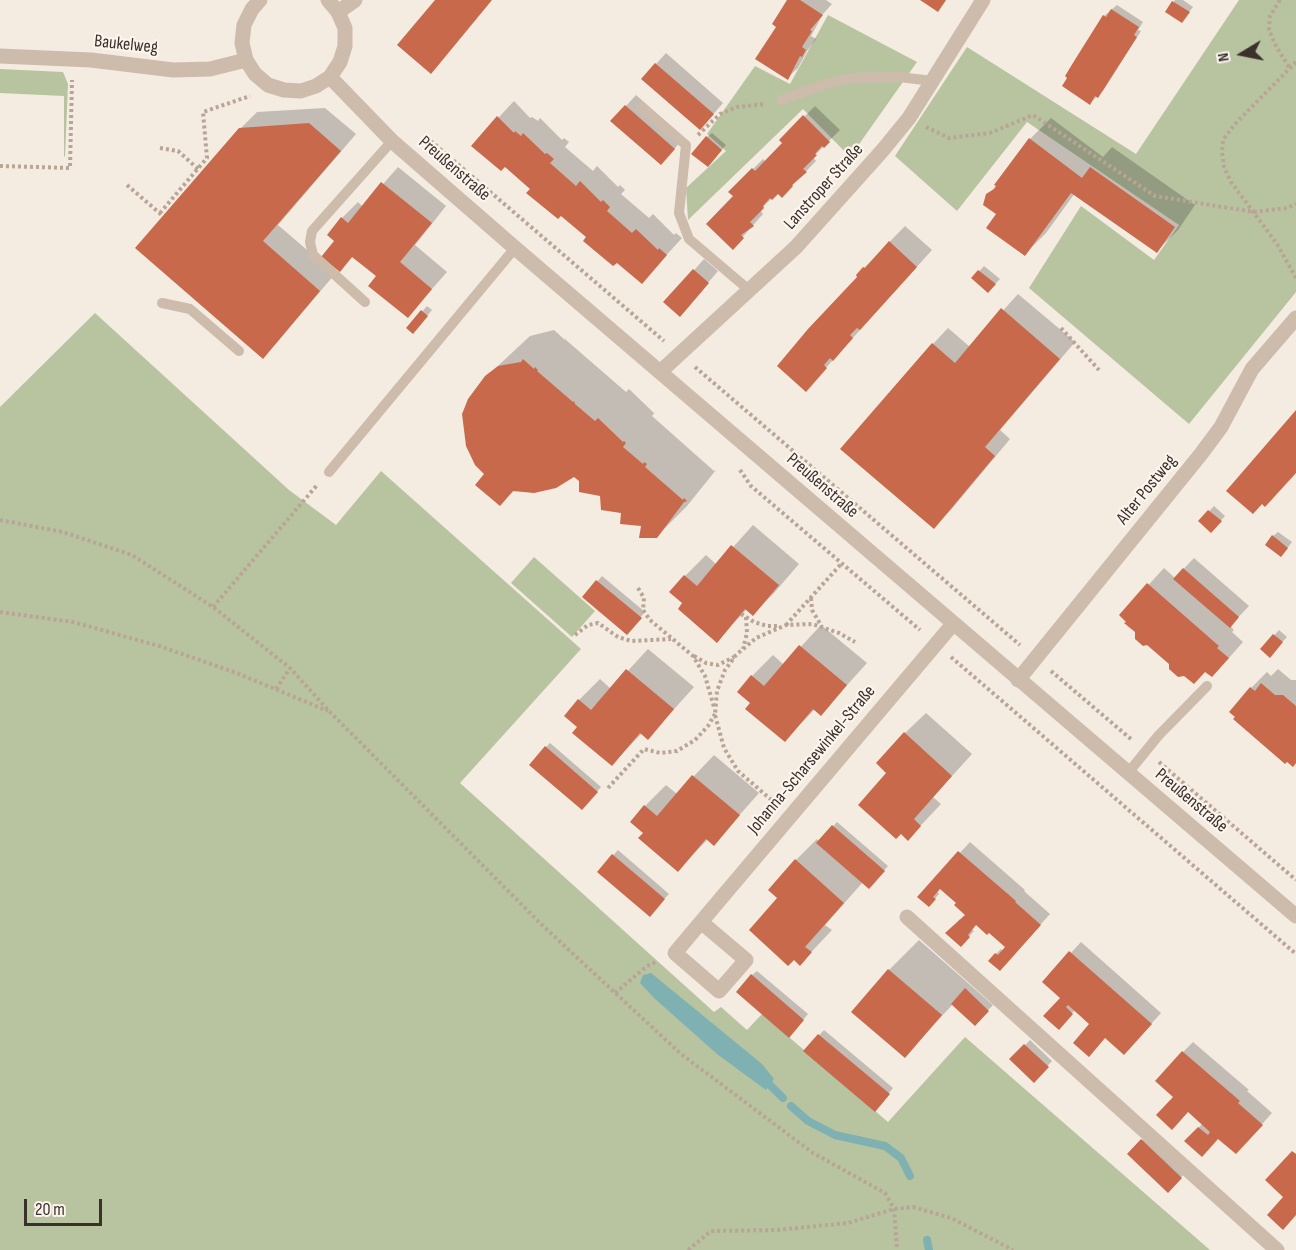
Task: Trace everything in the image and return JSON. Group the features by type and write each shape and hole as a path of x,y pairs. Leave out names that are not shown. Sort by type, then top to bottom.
{"street":[{"path":"261,0 252,9 244,25 242,43 246,60 255,74 268,85 284,90 301,91 316,86 330,76 340,62 345,45 345,28 333,6 355,0"},
{"name":"Lanstroper Straße","path":"660,372 796,247 876,158 909,118 983,0"},
{"name":"Baukelweg","path":"0,56 115,62 173,69 210,69 246,60"},
{"name":"Preußenstraße","path":"330,76 392,141 1296,916"},
{"name":"Alter Postweg","path":"1018,680 1201,454 1221,427 1252,369 1296,318"},
{"name":"Johanna-Scharsewinkel-Straße","path":"675,953 953,624"},
{"path":"907,917 1277,1250"},
{"path":"675,953 719,991 746,960 701,922"}],"lane":[{"path":"781,100 826,84 852,78 898,77 933,81"},
{"path":"641,107 686,145 679,213 689,239 749,290"},
{"path":"365,302 313,255 310,242 312,231 392,141"},
{"path":"329,472 516,248"},
{"path":"162,303 190,309 239,351"},
{"path":"1128,773 1158,736 1207,686"}],"path":[{"path":"1280,0 1270,16 1269,30 1289,67"},
{"path":"0,166 70,168 73,59"},
{"path":"1296,62 1235,124 1223,140 1222,152 1224,167 1231,182 1276,244 1296,278"},
{"path":"127,185 161,215 207,158 203,112 254,95"},
{"path":"686,145 720,114 737,107 781,100"},
{"path":"909,118 949,138 990,133 1033,115 1155,196 1254,212 1287,208 1296,204"},
{"path":"432,142 671,346"},
{"path":"160,148 178,151 198,169"},
{"path":"1061,328 1099,370"},
{"path":"699,370 1296,880"},
{"path":"738,467 751,486 1296,954"},
{"path":"213,607 329,472"},
{"path":"0,520 63,532 132,555 213,607 290,668 329,711 542,925 681,1054 813,1153 885,1193 894,1209 897,1250"},
{"path":"608,788 644,749 660,753 677,751 695,740 715,714 717,692 726,670 735,657 756,638 786,625 842,563"},
{"path":"638,588 644,598 643,610 650,620 693,656 706,663 718,665 735,657"},
{"path":"811,598 812,610 823,627"},
{"path":"0,612 73,622 137,640 234,672 329,711"},
{"path":"743,649 747,633 744,615 754,622 767,626 812,624 839,633 855,642"},
{"path":"575,635 588,625 598,623 618,637 631,641 671,639"},
{"path":"693,656 705,676 712,696 724,748 738,771 790,816"},
{"path":"276,689 290,668"},
{"path":"615,993 647,966 675,953"},
{"path":"688,1250 711,1231 777,1230 848,1223 894,1209 913,1207 951,1218 1013,1250"}],"green space":[{"path":"1239,0 1296,0 1296,292 1189,424 1029,288 1081,206 1154,260 1179,225 1027,122 957,211 895,156 967,47 1136,154"},
{"path":"828,15 917,62 850,157 803,109 688,220 686,188 726,151 707,134 755,66 790,84"},
{"path":"0,69 63,72 68,84 65,157 64,96 0,93"},
{"path":"95,313 289,490 336,525 381,471 581,649 460,783 714,1012 721,1007 747,1030 762,1014 888,1122 965,1037 1210,1250 0,1250 0,407"},
{"path":"534,557 595,611 572,637 511,583"}],"water":[{"path":"651,973 762,1064 774,1079 766,1090 717,1054 654,998 640,983 643,975"}],"building":[{"path":"435,0 492,0 431,74 397,45"},
{"path":"787,0 800,0 823,15 810,30 812,31 802,47 806,50 802,57 800,56 788,80 755,59 776,27 772,24"},
{"path":"920,0 946,0 938,12"},
{"path":"1172,1 1190,12 1182,23 1165,12"},
{"path":"1111,9 1139,27 1134,35 1137,37 1098,98 1095,96 1090,105 1062,86 1067,78 1065,76 1103,15 1106,17"},
{"path":"655,63 714,114 700,130 641,79"},
{"path":"625,105 675,149 661,165 610,121"},
{"path":"803,115 830,142 824,148 822,146 815,154 817,155 803,169 807,172 792,185 782,198 778,194 772,200 770,198 750,222 754,226 741,235 744,238 733,250 706,224 733,196 728,192 752,168 755,171 782,143 779,140"},
{"path":"497,116 514,133 515,131 521,136 523,133 545,154 547,153 554,159 550,163 576,186 580,181 601,202 603,200 610,207 607,211 632,233 636,229 658,250 659,248 667,255 642,284 617,263 613,266 583,241 586,237 561,216 558,219 526,193 530,189 505,167 501,171 471,146"},
{"path":"309,123 341,151 263,241 320,291 263,359 135,248 239,128"},
{"path":"706,136 722,150 708,167 691,154"},
{"path":"1029,138 1082,178 1090,167 1175,227 1157,253 1071,193 1025,256 986,228 996,214 983,205 986,194 994,189 996,186 994,185"},
{"path":"381,182 432,223 400,262 432,289 408,318 368,286 376,276 352,257 340,272 321,257 334,241 327,235 341,217 348,223"},
{"path":"889,241 917,267 860,330 857,328 850,335 853,338 833,361 830,358 824,365 827,368 806,392 777,366 857,277 856,275 863,267 865,268"},
{"path":"693,269 709,283 680,317 663,302"},
{"path":"978,270 996,284 988,293 971,278"},
{"path":"1001,308 1060,359 985,447 995,456 934,529 840,449 932,343 955,363"},
{"path":"421,310 428,316 413,334 406,328"},
{"path":"523,359 595,421 598,418 626,443 623,447 643,464 644,462 647,464 645,467 687,501 657,538 639,538 641,526 620,524 621,513 601,510 600,496 579,492 579,481 574,477 556,488 534,493 513,491 500,506 475,485 484,474 475,465 466,446 462,414 468,399 485,376 498,366 521,362"},
{"path":"1296,410 1296,473 1265,507 1262,504 1253,514 1226,491"},
{"path":"1208,510 1222,521 1211,533 1198,521"},
{"path":"1272,535 1288,548 1281,557 1265,545"},
{"path":"731,545 779,585 753,616 745,609 717,643 678,609 682,603 669,592 684,575 697,586"},
{"path":"1183,568 1239,617 1230,628 1173,579"},
{"path":"596,580 642,618 627,635 582,597"},
{"path":"1147,583 1219,646 1217,648 1229,658 1212,677 1205,672 1194,684 1184,676 1178,677 1169,669 1169,664 1147,645 1143,646 1135,639 1135,632 1124,623 1126,622 1119,615"},
{"path":"1273,634 1283,642 1270,658 1260,649"},
{"path":"799,645 847,685 821,716 813,709 785,742 745,709 750,703 737,692 751,675 764,686"},
{"path":"626,669 674,709 648,740 640,733 612,766 572,733 577,727 564,716 578,699 591,710"},
{"path":"1261,683 1275,695 1283,695 1296,706 1296,763 1293,767 1287,762 1285,764 1233,719 1235,717 1229,712 1250,687 1255,691"},
{"path":"904,732 952,776 914,819 921,826 908,841 901,834 896,839 858,805 886,773 876,763"},
{"path":"545,746 598,792 582,810 529,765"},
{"path":"692,775 740,815 714,846 706,839 678,872 638,838 643,833 630,822 644,805 657,816"},
{"path":"832,825 885,871 869,889 816,843"},
{"path":"958,851 1041,925 1000,971 988,961 1005,947 989,933 987,935 976,925 968,935 970,937 961,947 945,933 965,915 954,905 956,903 940,889 933,897 936,899 929,907 917,897"},
{"path":"612,854 665,899 650,917 597,872"},
{"path":"795,859 844,903 805,947 812,952 800,966 794,960 788,966 749,930 777,898 768,890"},
{"path":"1069,951 1152,1024 1124,1055 1105,1038 1089,1057 1073,1043 1089,1024 1068,1005 1066,1007 1073,1014 1059,1030 1043,1016 1060,998 1042,982"},
{"path":"888,969 942,1015 905,1058 851,1012"},
{"path":"751,974 804,1020 789,1038 736,992"},
{"path":"965,988 989,1011 975,1026 951,1004"},
{"path":"818,1034 890,1094 875,1112 803,1051"},
{"path":"1024,1044 1049,1067 1034,1083 1009,1059"},
{"path":"1182,1051 1240,1101 1238,1103 1263,1125 1236,1154 1218,1139 1202,1157 1184,1141 1198,1127 1208,1135 1210,1132 1188,1112 1172,1130 1156,1115 1173,1097 1155,1081"},
{"path":"1141,1139 1182,1178 1168,1193 1127,1154"},
{"path":"1292,1151 1296,1154 1296,1215 1283,1230 1267,1215 1283,1197 1265,1180"}],"waterway":[{"path":"770,1085 783,1098"},
{"path":"791,1106 808,1121 835,1135 885,1146 901,1158 910,1176"},
{"path":"927,1240 929,1250"}]}
